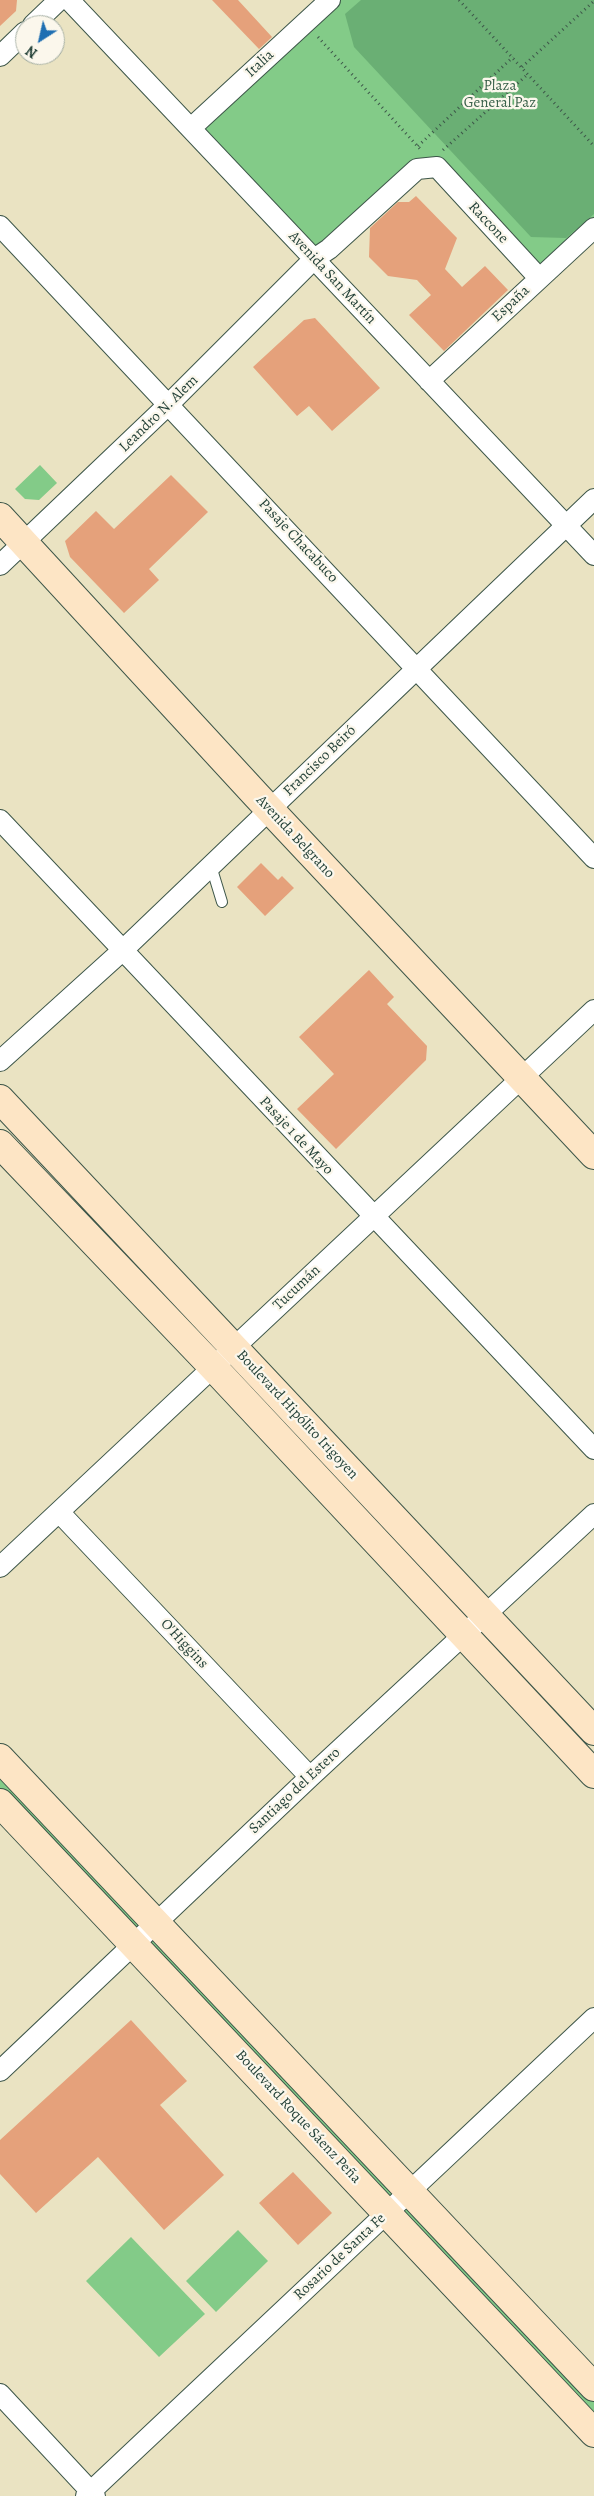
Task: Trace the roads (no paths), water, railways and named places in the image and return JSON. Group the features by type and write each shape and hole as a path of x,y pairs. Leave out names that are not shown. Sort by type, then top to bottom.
{"street":[{"path":"43,15 59,0"},
{"name":"Avenida San Martín","path":"69,0 594,555"},
{"name":"Italia","path":"191,128 330,0"},
{"path":"0,56 15,42"},
{"name":"Leandro N. Alem","path":"0,566 169,404 314,259 325,253 417,169 434,164"},
{"name":"Raccone","path":"434,164 538,278"},
{"name":"Pasaje Chacabuco","path":"0,226 594,858"},
{"name":"España","path":"429,381 594,228"},
{"name":"Francisco Beiró","path":"0,1061 123,950 594,499"},
{"name":"Avenida Belgrano","path":"0,517 270,810 594,1155"},
{"name":"Pasaje 1 de Mayo","path":"0,820 594,1449"},
{"name":"Tucumán","path":"0,1567 594,1010"},
{"name":"Boulevard Hipólito Irigoyen","path":"0,1099 594,1731"},
{"name":"Boulevard Hipólito Irigoyen","path":"0,1144 213,1367 594,1774"},
{"name":"O'Higgins","path":"59,1512 310,1776"},
{"name":"Santiago del Estero","path":"0,2071 310,1776 594,1514"},
{"name":"Boulevard Roque Sáenz Peña","path":"0,1758 594,2387"},
{"name":"Boulevard Roque Sáenz Peña","path":"0,1802 594,2433"},
{"name":"Rosario de Santa Fe","path":"90,2494 594,2018"},
{"path":"0,2394 90,2494"}],"lane":[{"path":"211,866 222,902"}],"park label":[{"name":"Plaza General Paz","path":"500,94"}]}
